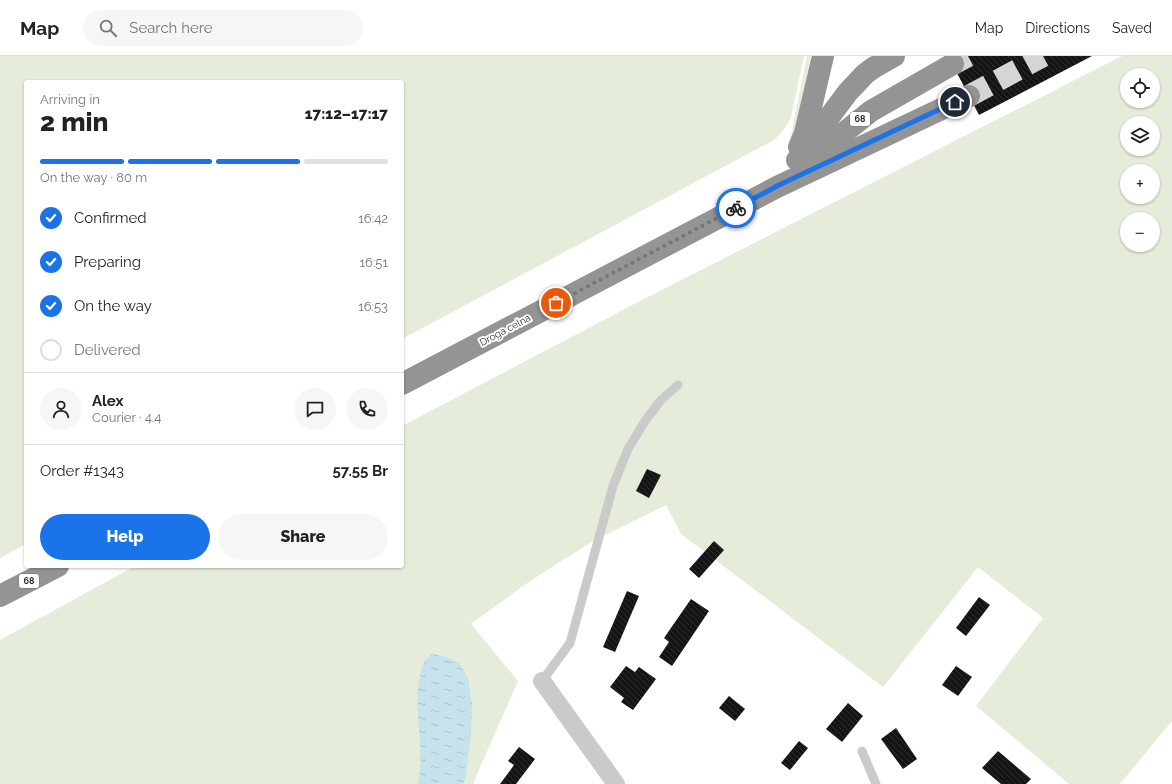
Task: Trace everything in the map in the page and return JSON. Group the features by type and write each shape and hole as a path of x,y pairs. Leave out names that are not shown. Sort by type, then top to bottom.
{"highway":[{"path":"777,186 797,152 805,133 823,56"},
{"name":"68","path":"777,186 848,92 865,74 894,56"},
{"name":"68","path":"777,186 871,110 953,64"},
{"name":"68","path":"777,186 969,96"},
{"name":"Droga celna","path":"404,383 777,186"},
{"name":"68","path":"0,596 54,568"}],"street":[{"path":"542,681 616,784"}],"lane":[{"path":"542,681 570,643 613,486 628,449 645,421 661,400 678,385"},
{"path":"862,750 876,784"}],"green space":[{"path":"0,56 804,56 791,117 784,129 774,140 404,338 404,80 24,80 24,545 0,558"},
{"path":"807,56 811,56 794,141 790,140"},
{"path":"1122,56 1172,56 1172,721 1120,784 1069,784 976,706 1043,618 978,567 883,687 681,534 666,505 593,541 530,581 471,624 518,681 474,784 0,784 0,640 131,568 404,568 404,425 642,300"}],"water":[{"path":"431,654 444,656 459,663 468,678 472,703 471,733 466,776 463,784 418,784 421,757 417,703 418,689 422,667"}],"building":[{"path":"948,56 1092,56 979,115"},
{"path":"647,469 661,475 649,498 636,491"},
{"path":"714,541 724,550 699,578 689,569"},
{"path":"627,591 639,596 615,652 603,647"},
{"path":"979,597 990,605 966,636 956,628"},
{"path":"691,599 709,611 672,666 659,657 669,642 664,638"},
{"path":"626,666 635,672 639,667 656,679 633,710 621,702 624,698 610,687"},
{"path":"956,666 972,677 958,696 942,685"},
{"path":"729,696 745,709 735,721 719,708"},
{"path":"848,703 863,716 842,742 826,729"},
{"path":"896,728 917,759 903,769 881,739"},
{"path":"799,741 808,748 790,770 781,763"},
{"path":"519,747 535,759 516,784 500,784 514,765 508,761"},
{"path":"998,751 1031,779 1026,784 1001,784 982,768"}],"tunnel":[{"path":"953,64 968,56"},
{"path":"969,96 1043,56"}],"way so far":[{"path":"556,303 736,208"}],"route":[{"path":"736,208 777,186 955,102"}]}
